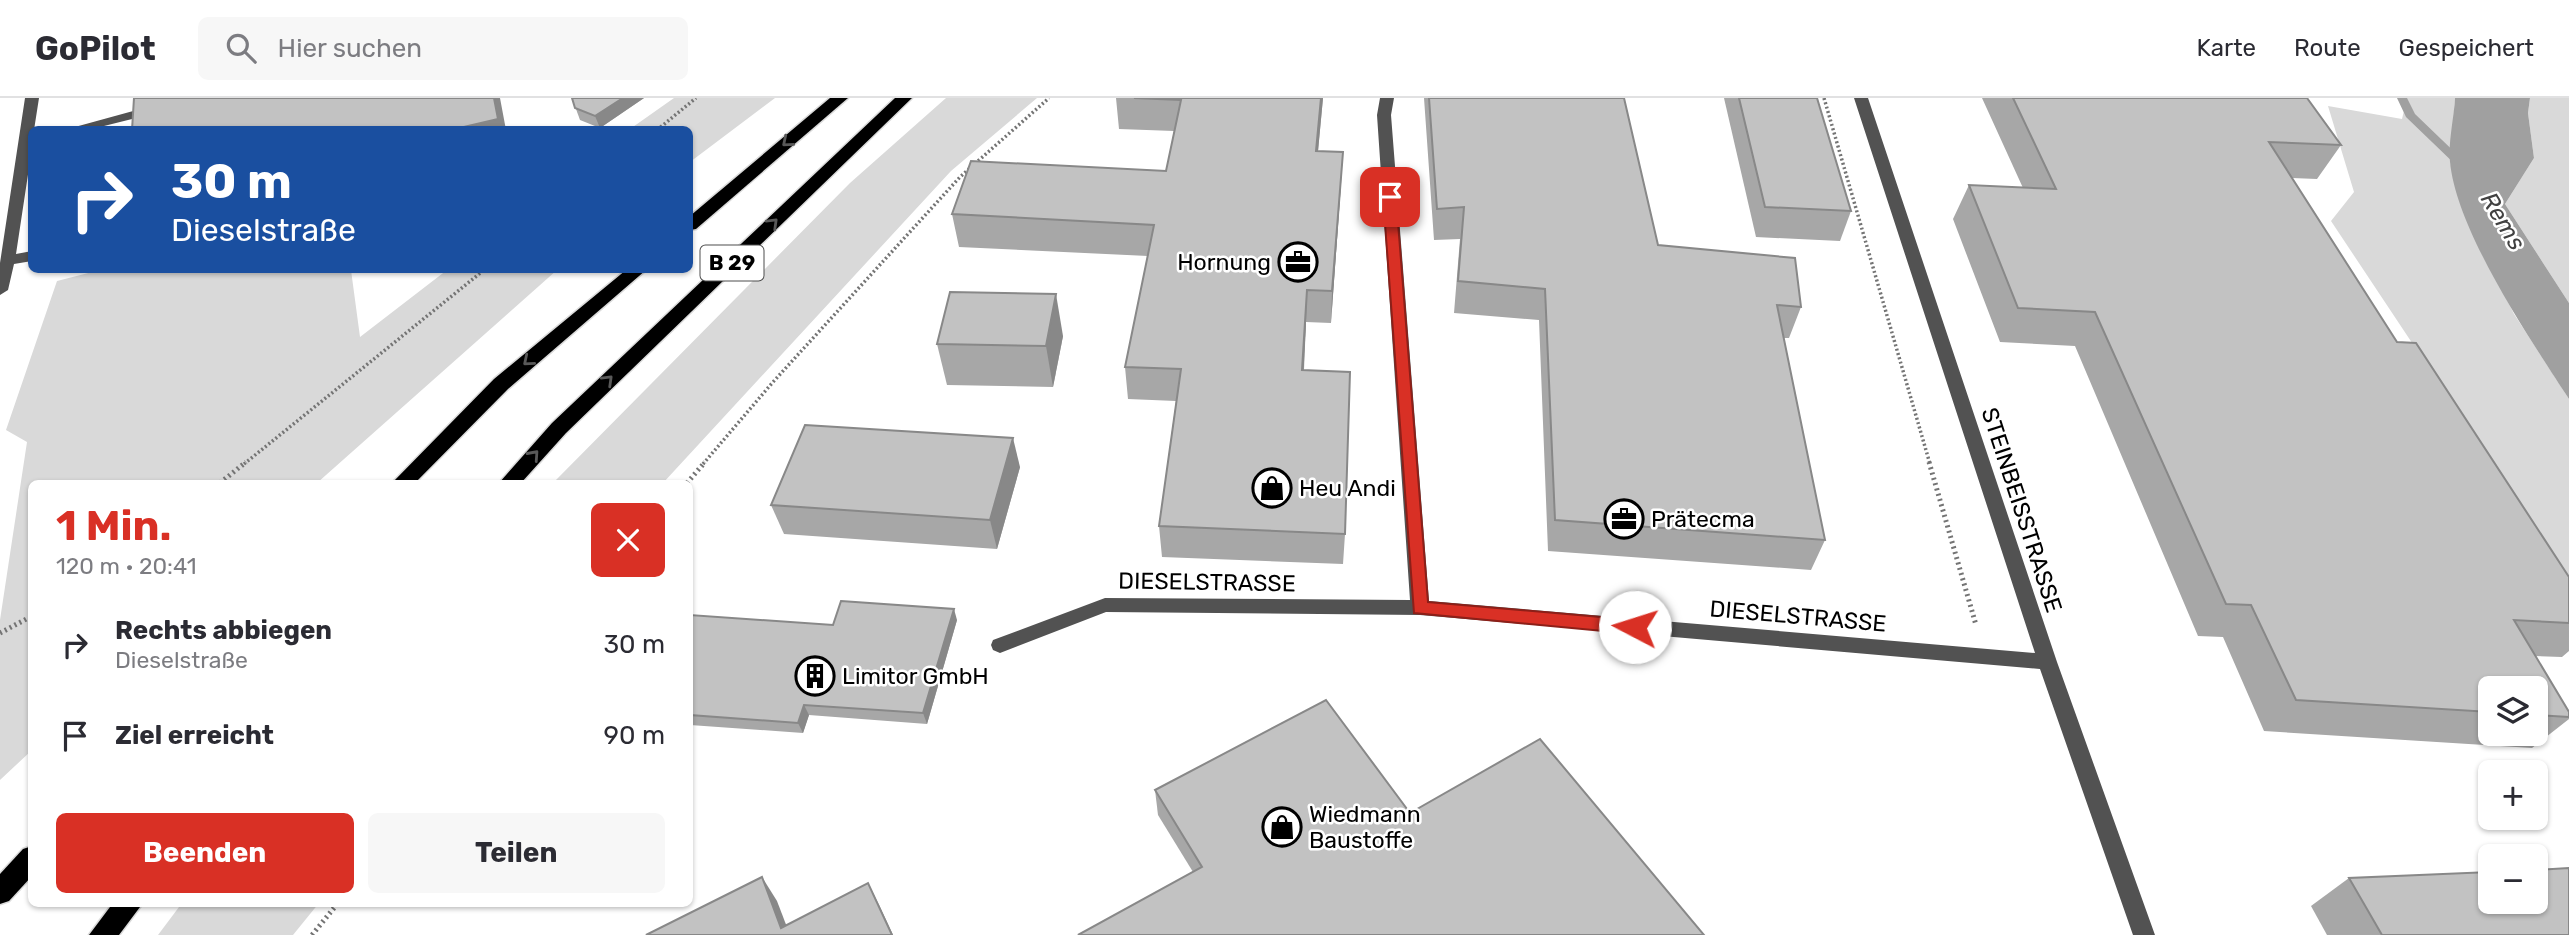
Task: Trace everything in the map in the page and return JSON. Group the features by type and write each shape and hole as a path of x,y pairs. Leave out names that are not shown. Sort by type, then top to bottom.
{"highway":[{"name":"B 29","path":"693,222 839,98"},
{"name":"B 29","path":"512,480 559,428 904,98"},
{"path":"405,480 501,384 632,273"},
{"path":"0,892 28,861"},
{"path":"102,935 126,907"}],"street":[{"path":"30,126 32,98"},
{"path":"1387,98 1384,115 1420,608"},
{"name":"STEINBEISSTRASSE","path":"1861,98 2047,662 2144,935"},
{"path":"98,126 119,123 168,106"},
{"path":"0,290 8,261 28,145"},
{"path":"8,261 28,257"},
{"name":"DIESELSTRASSE","path":"1000,645 1105,605 1420,608 2047,662"}],"path":[{"path":"662,126 696,98"},
{"path":"690,480 773,382 960,177 1049,98"},
{"path":"1824,98 1984,656"},
{"path":"223,480 480,273"},
{"path":"0,633 28,618"},
{"path":"312,935 335,907"}],"shaded area":[{"path":"674,98 775,98 693,160 693,126 634,126"},
{"path":"946,98 1037,98 951,171 666,480 556,480 850,183"},
{"path":"2407,98 2455,98 2450,162 2464,214 2514,314 2569,399 2569,579 2331,221 2354,192 2328,106 2402,119"},
{"path":"2530,98 2569,98 2569,303 2505,204 2534,158 2528,113"},
{"path":"88,273 351,273 360,337 443,273 554,273 320,480 28,480 28,754 0,780 0,620 27,442 6,430 57,281"},
{"path":"179,907 316,907 293,935 158,935"}],"water":[{"name":"Rems","path":"2455,98 2530,98 2528,113 2534,158 2505,204 2569,303 2569,399 2498,284 2466,220 2450,162"}],"building":[{"path":"134,98 494,98 498,119 468,126 132,126"},
{"path":"572,98 623,98 595,116 575,108"},
{"path":"1134,98 1321,98 1316,151 1343,152 1332,291 1307,290 1302,370 1350,372 1345,534 1159,526 1181,369 1125,367 1154,225 952,214 971,161 1166,171 1181,100"},
{"path":"1429,98 1624,98 1658,245 1795,258 1801,307 1777,305 1825,540 1555,520 1545,289 1458,281 1464,207 1437,209"},
{"path":"1739,98 1817,98 1851,211 1765,207"},
{"path":"2013,98 2307,98 2341,145 2269,142 2397,342 2416,343 2569,577 2569,623 2514,620 2547,676 2478,676 2478,711 2296,700 2251,605 2226,604 2095,312 2018,308 1969,185 2056,189"},
{"path":"950,292 1056,294 1046,346 937,344"},
{"path":"805,425 1013,438 990,520 771,505"},
{"name":"Limitor GmbH","path":"841,601 954,609 923,713 804,705 798,723 693,715 693,615 833,625"},
{"path":"2548,677 2569,712 2569,717 2548,716"},
{"name":"Wiedmann Baustoffe","path":"1326,700 1410,813 1540,739 1704,935 1078,935 1202,867 1155,790"},
{"path":"2569,868 2569,935 2382,935 2349,878 2478,873 2478,914 2548,914 2548,869"},
{"path":"762,877 781,928 868,883 892,935 646,935"}],"waterway":[{"path":"2402,98 2410,115 2463,166"}],"place":[{"name":"Hornung","path":"1298,262"},
{"name":"Heu Andi","path":"1272,488"},
{"name":"Prätecma","path":"1624,519"},
{"name":"Limitor GmbH","path":"815,676"},
{"name":"Wiedmann Baustoffe","path":"1282,827"}],"route":[{"path":"1390,197 1420,608 1635,627"}]}
